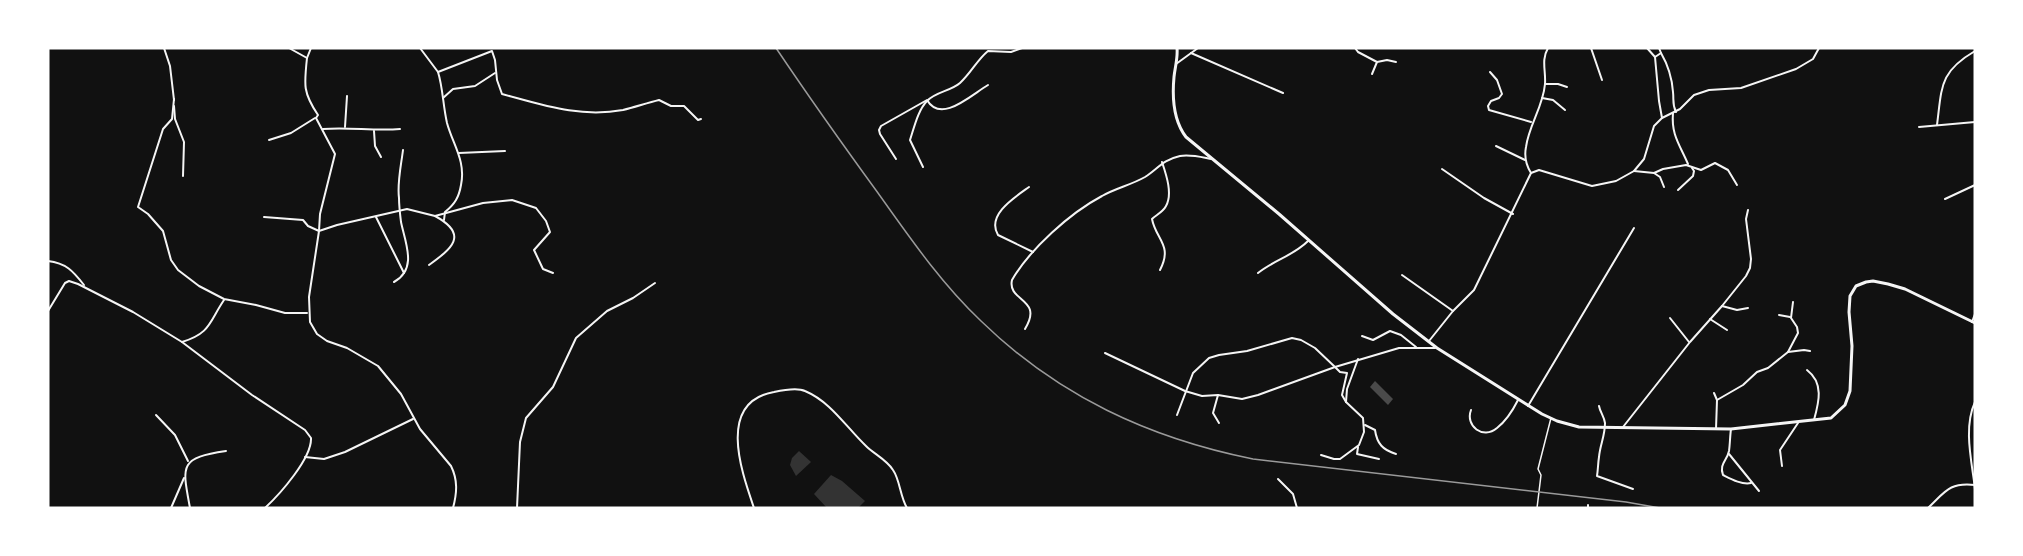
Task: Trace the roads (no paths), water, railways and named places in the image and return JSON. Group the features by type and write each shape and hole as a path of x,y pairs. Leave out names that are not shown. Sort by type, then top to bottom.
{"street":[{"path":"164,48 170,66 176,119 184,142 183,176"},
{"path":"289,48 307,58"},
{"path":"311,48 307,58 304,84 308,99 318,115 316,118 335,154 320,214 309,297 310,322 317,334 378,366 401,394 413,419 455,472 457,483 453,508"},
{"path":"420,48 438,72 448,124 459,153 463,174 459,195 444,214 444,220"},
{"path":"896,159 879,130 881,126 957,86 988,51 1011,52 1022,48"},
{"path":"1177,48 1173,98 1179,126 1186,138 1279,214 1386,308 1437,348 1518,400 1551,418 1579,427 1716,429 1798,423 1831,418 1845,405 1850,391 1850,296 1856,286 1873,281 1888,284 1930,300 1973,322 1975,314"},
{"path":"1176,65 1198,48"},
{"path":"1355,48 1377,62 1387,60 1396,62"},
{"path":"1429,341 1453,311 1474,290 1531,173 1526,160 1525,148 1542,98 1545,84 1544,57 1548,48"},
{"path":"1591,48 1602,80"},
{"path":"1647,48 1655,57 1662,117"},
{"path":"1659,48 1668,65 1673,90 1675,112 1672,125 1675,137 1689,166 1695,171 1693,177 1678,190"},
{"path":"1531,173 1539,171 1592,186 1616,181 1634,171 1644,159 1654,126 1662,117 1675,112 1694,95 1710,90 1741,88 1796,69 1813,59 1819,48"},
{"path":"438,72 493,50 495,73 502,94 569,112 588,113 625,109 659,100 671,106 684,106 698,120 701,119"},
{"path":"1937,125 1944,79 1950,69 1975,51"},
{"path":"1191,53 1283,93"},
{"path":"1655,57 1661,53"},
{"path":"1372,74 1377,62"},
{"path":"1490,72 1497,80 1502,94 1491,100 1489,110 1533,122"},
{"path":"442,98 453,89 475,86 495,73"},
{"path":"1545,84 1567,87"},
{"path":"927,100 935,109 948,110 988,85"},
{"path":"345,127 347,96"},
{"path":"1542,98 1553,100 1565,110"},
{"path":"174,99 172,120 163,129 138,207 148,214 163,231 171,260 178,270 199,286 224,299 285,313 309,313"},
{"path":"923,167 910,140 927,100"},
{"path":"269,140 291,133 316,118"},
{"path":"1919,127 1975,122"},
{"path":"323,129 345,127 374,131 400,129"},
{"path":"374,131 375,146 381,157"},
{"path":"1496,146 1526,160"},
{"path":"394,282 404,274 409,248 401,221 399,187 403,150"},
{"path":"459,153 505,150"},
{"path":"1025,328 1031,318 1031,313 1026,302 1013,292 1011,286 1013,278 1033,252 1057,229 1103,195 1146,176 1162,162 1189,155 1212,159"},
{"path":"1160,270 1166,253 1152,219 1163,210 1168,202 1167,178 1162,162"},
{"path":"1634,171 1654,173 1670,167 1689,166 1701,170 1715,163 1728,170 1737,185"},
{"path":"1442,170 1513,214"},
{"path":"1654,173 1660,177 1664,187"},
{"path":"1945,199 1975,185"},
{"path":"1029,187 1000,211 996,229 998,235 1033,252"},
{"path":"435,216 483,203 512,200 536,208 546,221 550,232 534,250 543,269 553,273"},
{"path":"264,218 303,220 308,226 319,231 412,209 444,220 453,231 450,249 429,265"},
{"path":"1623,427 1690,342 1742,282 1750,268 1751,250 1746,219 1748,210"},
{"path":"376,217 404,274"},
{"path":"1528,406 1634,228"},
{"path":"1258,273 1272,263 1295,253 1308,241"},
{"path":"48,261 73,270 86,287"},
{"path":"1402,274 1453,311"},
{"path":"48,311 65,283 74,282 86,287 182,342 252,395 305,430 311,438 305,457 284,489 265,508"},
{"path":"517,508 519,448 526,418 553,387 576,338 607,311 633,298 655,283"},
{"path":"182,342 197,337 212,323 224,299"},
{"path":"1717,400 1743,385 1757,372 1768,368 1788,352 1798,333 1791,318 1793,302"},
{"path":"1722,306 1737,310 1748,308"},
{"path":"1779,315 1791,318"},
{"path":"1670,318 1690,342"},
{"path":"1710,319 1727,330"},
{"path":"1362,336 1373,340 1390,331 1401,335 1416,347"},
{"path":"1177,415 1193,373 1209,358 1248,351 1292,338 1308,343 1340,372 1347,373 1342,395 1363,418 1365,425 1363,438 1356,452 1379,459"},
{"path":"1105,353 1185,391 1202,396 1218,395 1242,399 1359,359 1400,348 1437,348"},
{"path":"1788,352 1810,351"},
{"path":"1346,402 1347,389 1359,359"},
{"path":"1806,370 1811,373 1818,388 1819,398 1814,420"},
{"path":"754,508 737,450 742,414 757,398 770,393 798,389 805,390 830,407 867,447 887,462 895,474 901,497 907,508"},
{"path":"1714,393 1717,400 1716,429"},
{"path":"1218,395 1213,413 1220,423"},
{"path":"1471,410 1470,421 1474,428 1482,433 1491,432 1498,428 1518,400"},
{"path":"1928,508 1953,485 1975,487 1969,438 1972,409 1975,402"},
{"path":"1599,406 1605,427 1597,476 1633,489"},
{"path":"156,415 175,435 188,462 171,508"},
{"path":"1537,508 1541,475 1538,469 1551,418"},
{"path":"305,457 324,459 345,452 413,419"},
{"path":"1782,466 1780,450 1798,423"},
{"path":"1365,425 1375,430 1384,450 1396,454"},
{"path":"1731,429 1728,454 1720,469 1723,475 1745,484 1751,483"},
{"path":"1321,455 1340,459 1359,445"},
{"path":"188,462 207,454 226,451"},
{"path":"1728,454 1759,491"},
{"path":"184,477 190,508"},
{"path":"1278,479 1293,494 1297,508"}],"railway":[{"path":"776,48 902,227 966,306 1011,348 1041,371 1073,392 1107,410 1177,439 1253,459 1626,502 1660,508"}]}
